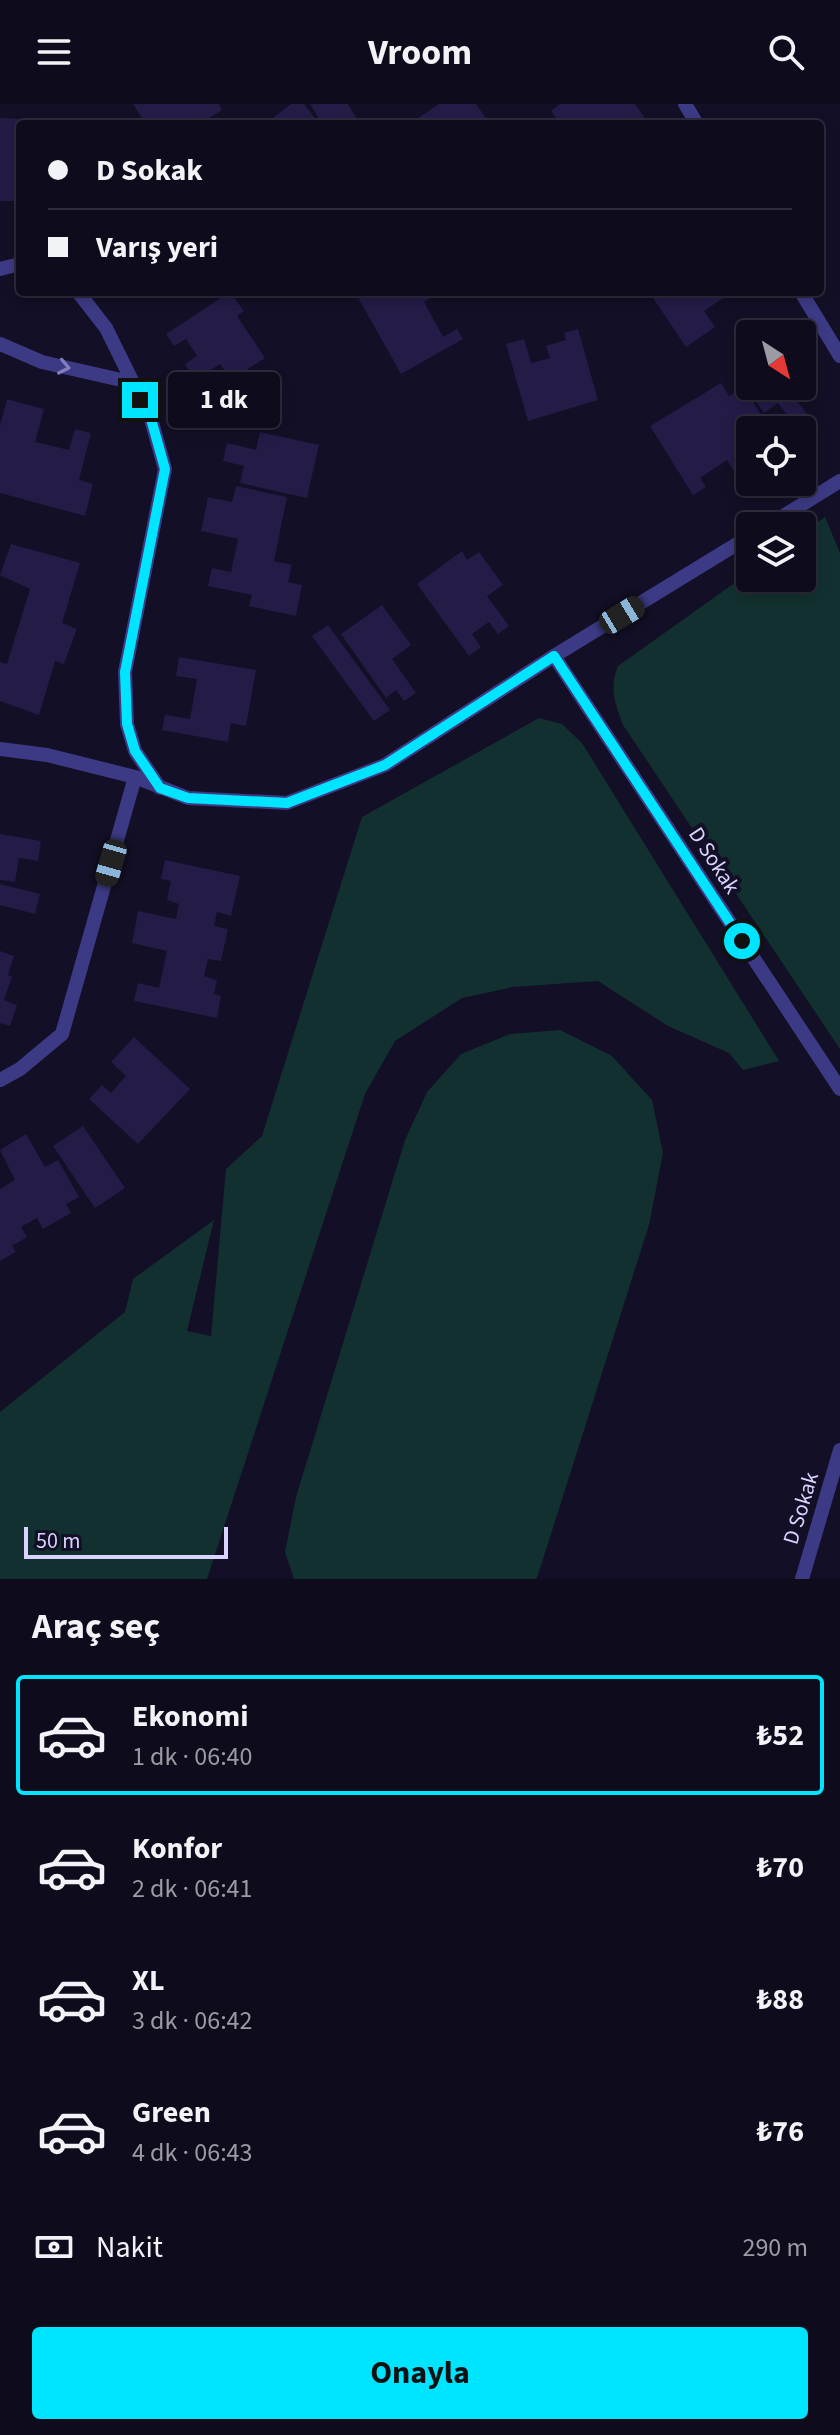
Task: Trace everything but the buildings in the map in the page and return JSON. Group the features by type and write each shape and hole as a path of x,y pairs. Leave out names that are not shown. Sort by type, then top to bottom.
{"lane":[{"path":"81,296 106,328 130,382 151,419 165,469 125,672 127,724 135,751 160,788"},
{"path":"803,296 840,356"},
{"path":"0,344 42,362 130,382"},
{"path":"790,512 840,481"},
{"path":"0,749 47,755 135,777 188,798 287,803 385,765 554,656 736,545"},
{"name":"D Sokak","path":"554,656 840,1089"},
{"path":"0,1080 20,1069 62,1034 135,777"},
{"name":"D Sokak","path":"802,1579 840,1450"}],"green space":[{"path":"825,517 840,553 840,1049 623,725 614,689 618,666 736,582 736,592 816,592 816,524"},
{"path":"539,718 562,724 582,743 779,1061 743,1070 729,1053 668,1026 598,981 513,987 462,998 395,1041 365,1094 207,1579 0,1579 0,1412 125,1312 133,1279 214,1220 187,1331 211,1336 226,1169 262,1136 362,817"},
{"path":"560,1030 612,1056 652,1100 663,1153 649,1225 538,1575 536,1579 294,1579 285,1552 296,1497 405,1140 427,1092 461,1054 510,1034"}],"route":[{"path":"140,400 151,419 165,469 125,672 127,724 135,751 160,788 188,798 287,803 385,765 554,656 742,941"}]}
